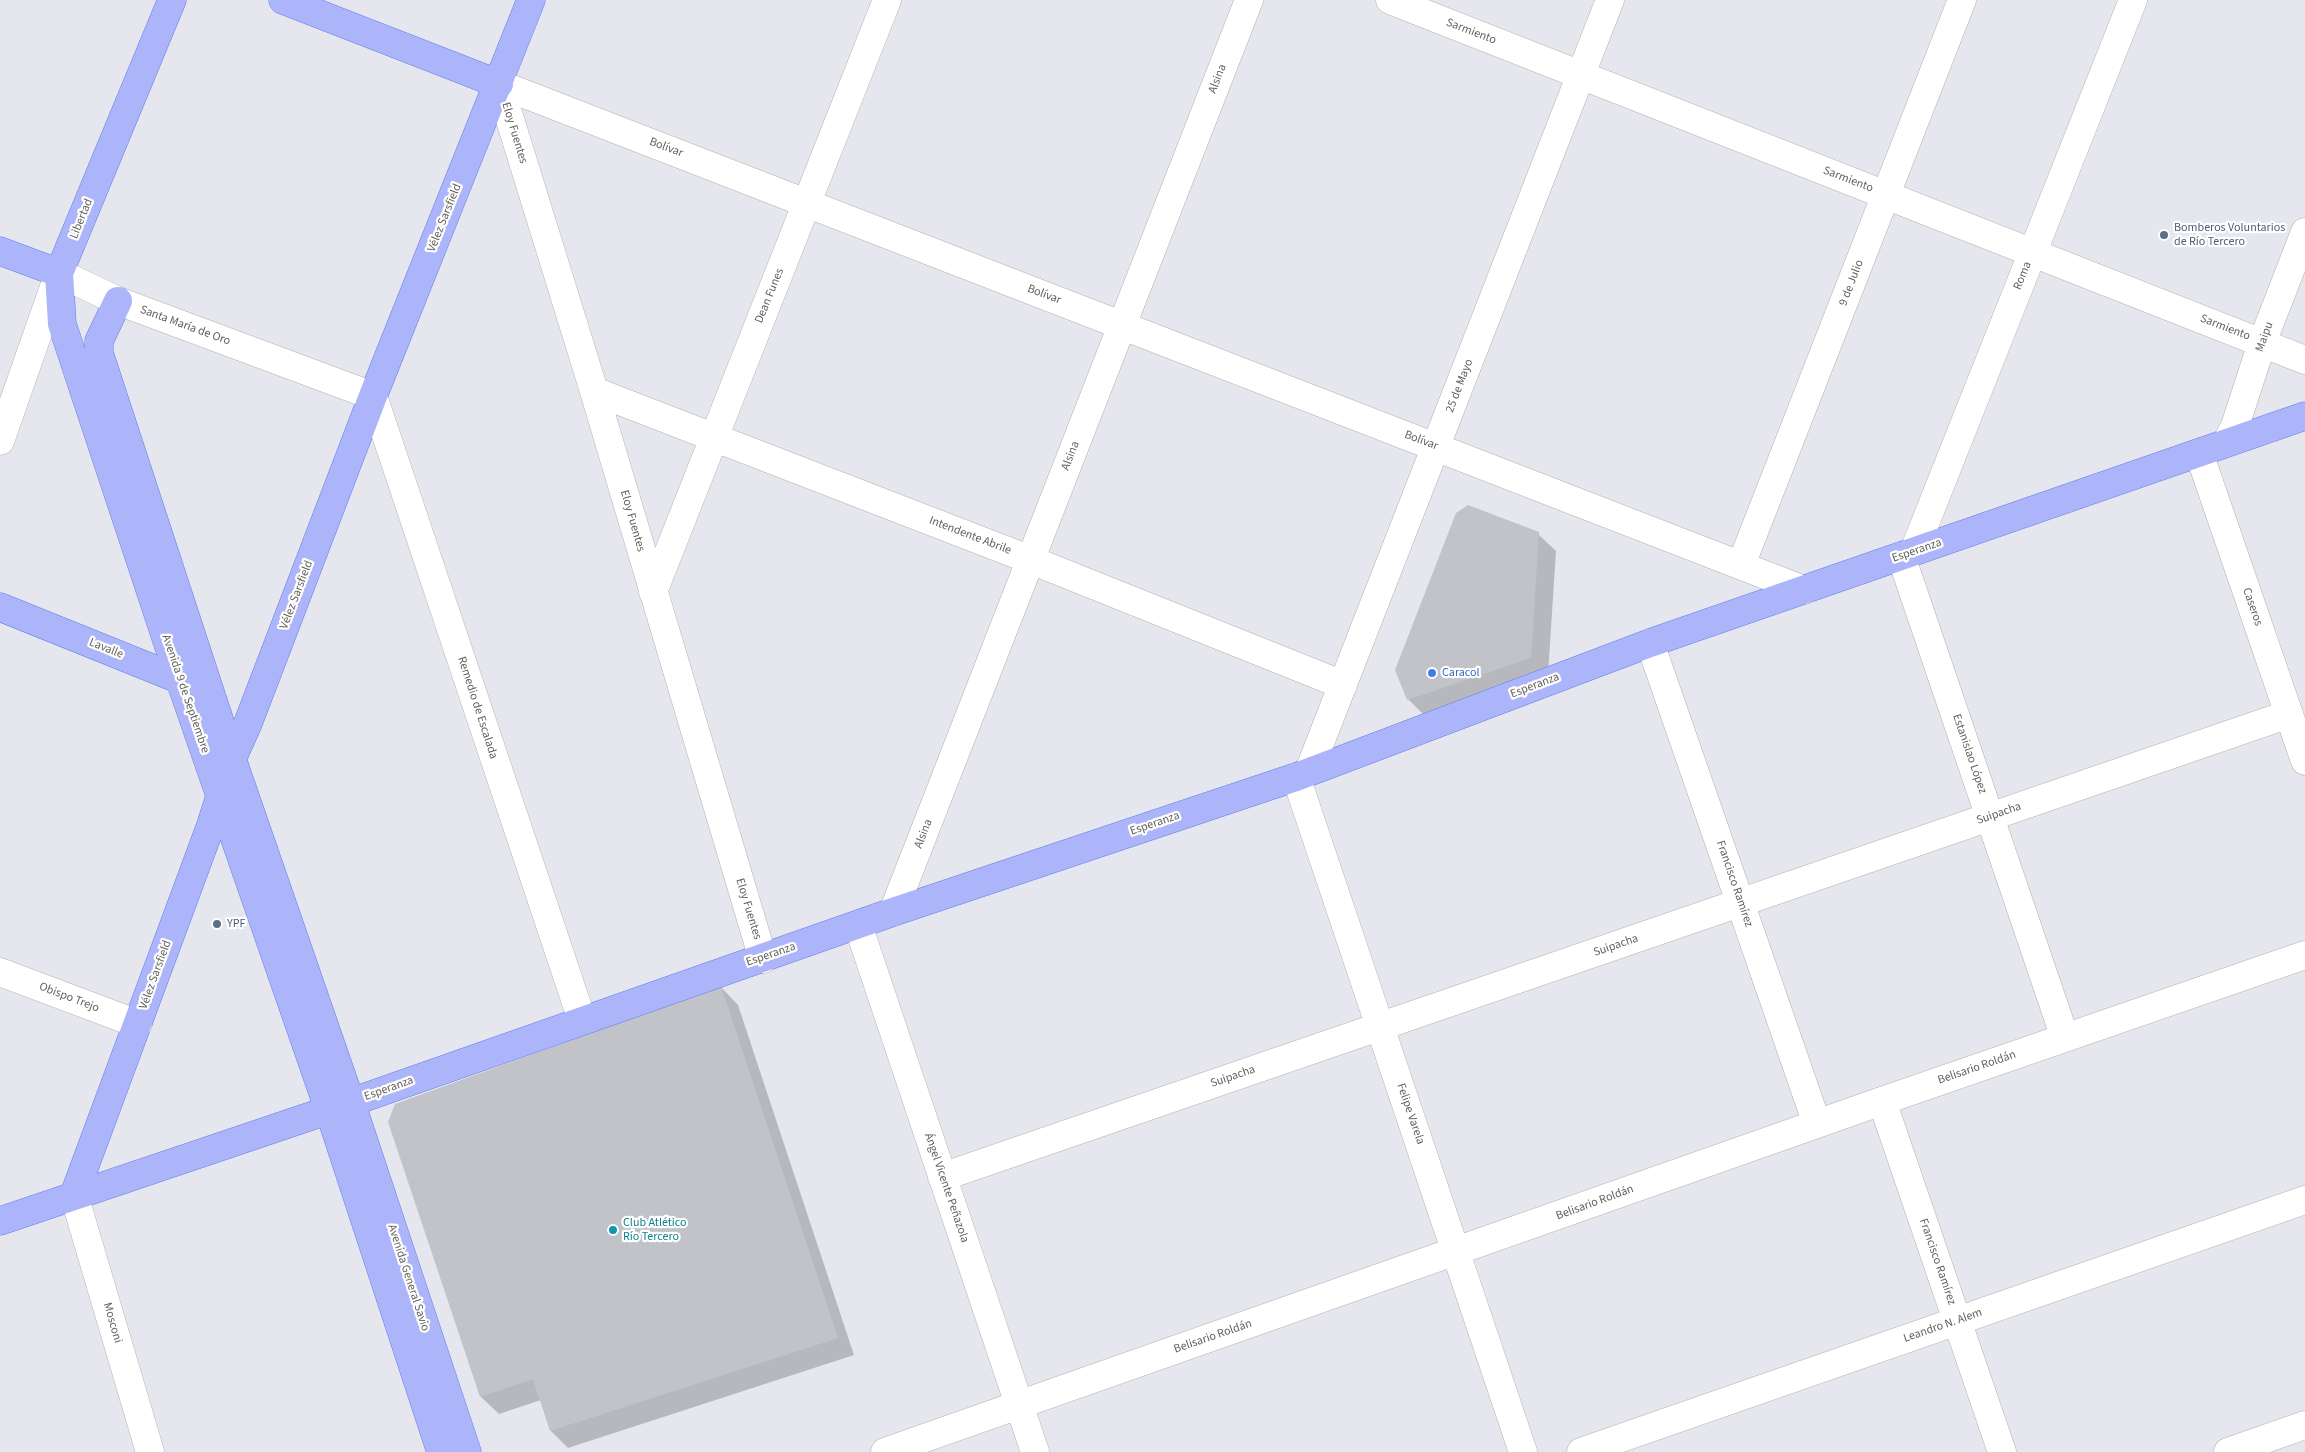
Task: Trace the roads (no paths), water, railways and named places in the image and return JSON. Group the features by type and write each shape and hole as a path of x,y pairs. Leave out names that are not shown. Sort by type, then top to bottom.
{"main road":[{"name":"Libertad","path":"59,274 172,0"},
{"name":"Bolívar","path":"283,0 499,84"},
{"name":"Vélez Sarsfield","path":"74,1195 138,1024 232,759 252,714 373,396 532,0"},
{"name":"Santa María de Oro","path":"0,251 59,274"},
{"name":"Avenida 9 de Septiembre","path":"59,274 62,324 180,680 220,796 340,1107"},
{"name":"Avenida 9 de Septiembre","path":"118,301 99,341 99,353 211,692 340,1107"},
{"name":"Esperanza","path":"0,1221 340,1107 582,1020 893,912 1303,774 1650,643 2305,416"},
{"name":"Lavalle","path":"0,607 211,692"},
{"name":"Avenida General Savio","path":"340,1107 441,1452"},
{"name":"Avenida General Savio","path":"340,1107 467,1452"}],"street":[{"name":"Dean Funes","path":"652,592 887,0"},
{"name":"Alsina","path":"893,912 1249,0"},
{"name":"Sarmiento","path":"1390,0 2305,360"},
{"name":"25 de Mayo","path":"1303,774 1343,685 1610,0"},
{"name":"9 de Julio","path":"1741,565 1962,0"},
{"name":"Roma","path":"1908,554 2133,0"},
{"name":"Bolívar","path":"499,84 1804,590"},
{"name":"Eloy Fuentes","path":"499,84 594,392 652,592 763,958"},
{"name":"Maipu","path":"2226,443 2235,426 2262,343 2305,232"},
{"name":"Santa María de Oro","path":"59,274 118,301 373,396"},
{"name":"Libertad","path":"0,441 59,274"},
{"name":"Intendente Abrile","path":"594,392 1031,560 1343,685"},
{"name":"Remedio de Escalada","path":"373,396 582,1020"},
{"name":"Caseros","path":"2199,453 2297,727 2305,761"},
{"name":"Estanislao López","path":"1908,554 1990,817 2065,1038"},
{"name":"Francisco Ramírez","path":"1650,643 1817,1124"},
{"name":"Suipacha","path":"942,1177 1990,817 2297,727"},
{"name":"Felipe Varela","path":"1303,774 1380,1026 1523,1452"},
{"name":"Ángel Vicente Peñazola","path":"858,925 1035,1452"},
{"name":"Belisario Roldán","path":"885,1452 2305,954"},
{"name":"Obispo Trejo","path":"0,972 138,1024"},
{"name":"Francisco Ramírez","path":"1882,1101 2002,1452"},
{"name":"Mosconi","path":"74,1195 150,1452"},
{"name":"Leandro N. Alem","path":"1581,1452 2305,1200"},
{"path":"2228,1452 2305,1425"}],"place":[{"name":"Bomberos Voluntarios de Río Tercero","path":"2164,235"},
{"name":"Caracol","path":"1432,673"},
{"name":"YPF","path":"217,924"},
{"name":"Club Atlético Río Tercero","path":"613,1230"}]}
